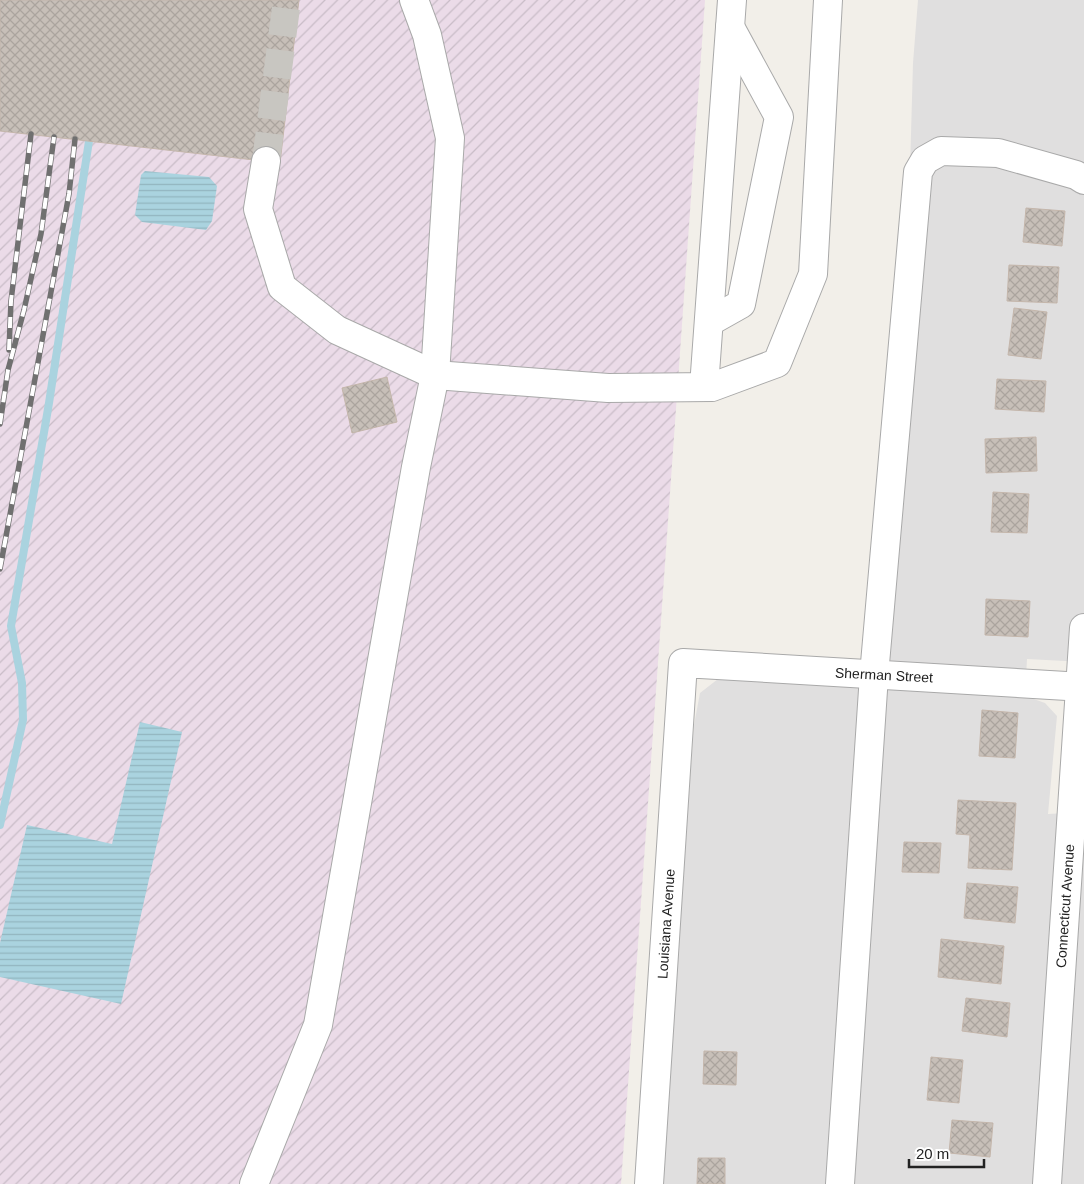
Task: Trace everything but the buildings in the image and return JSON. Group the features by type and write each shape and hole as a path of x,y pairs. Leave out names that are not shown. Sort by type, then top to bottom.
{"street":[{"path":"254,1184 318,1025 416,467 434,375 450,138 427,35 414,0"},
{"path":"704,387 732,0"},
{"path":"266,161 258,209 282,287 337,330 434,375 608,388 712,387 777,363 813,274 828,0"},
{"path":"709,322 741,304 779,118 730,27"},
{"path":"840,1184 874,675 918,172 925,160 941,151 998,153 1076,175 1084,180"},
{"name":"Connecticut Avenue","path":"1047,1184 1082,687 1084,628"},
{"name":"Sherman Street","path":"683,664 1082,687"},
{"name":"Louisiana Avenue","path":"649,1184 683,664"}],"shaded area":[{"path":"0,0 705,0 621,1184 0,1184"},
{"path":"918,0 1084,0 1084,662 1027,659 1025,696 1045,703 1057,716 1048,814 1084,812 1084,1184 663,1184 668,1080 694,725 700,693 718,679 877,688 907,276 913,63"}],"water":[{"path":"145,171 209,177 217,186 212,221 206,230 142,222 135,215 141,175"},
{"path":"140,722 182,732 121,1004 0,977 0,943 27,825 112,844"}],"waterway":[{"path":"0,825 23,720 22,683 11,626 49,403 89,141"}],"tunnel":[{"path":"266,161 287,0"}],"railway":[{"path":"9,350 11,301 31,134"},
{"path":"0,424 8,370 41,234 54,137"},
{"path":"0,569 69,194 75,139"}]}
